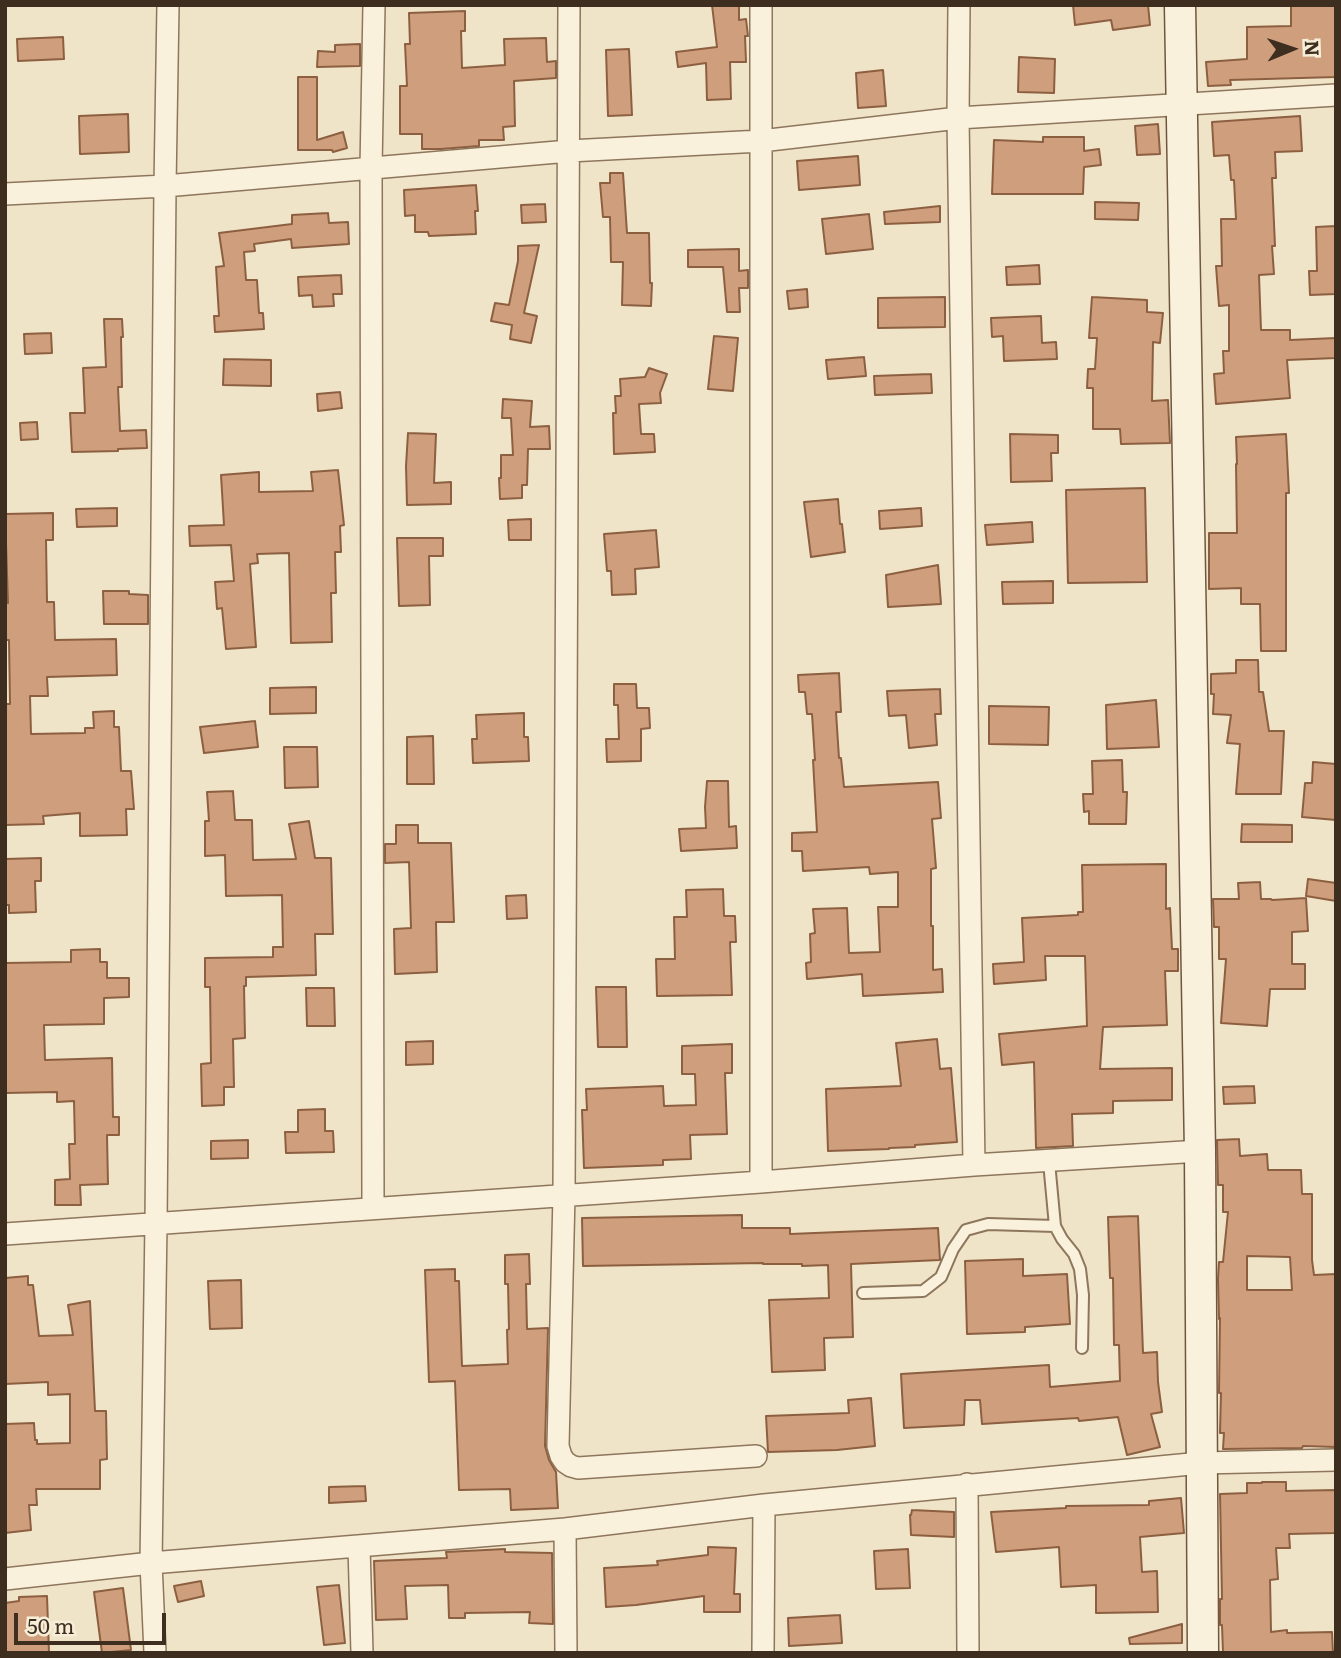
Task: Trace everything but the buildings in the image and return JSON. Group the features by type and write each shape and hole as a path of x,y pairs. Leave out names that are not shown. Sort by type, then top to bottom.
{"street":[{"path":"155,1653 150,1563 168,5"},
{"path":"373,1208 371,169 374,5"},
{"path":"569,5 564,1195 558,1446 565,1462 578,1468 756,1456"},
{"path":"761,5 761,1182"},
{"path":"958,5 974,1165"},
{"path":"1180,5 1200,1151 1203,1653"},
{"path":"5,194 165,186 569,151 761,141 958,118 1336,95"},
{"path":"5,1234 1200,1151"},
{"path":"5,1579 150,1563 565,1529 764,1504 1201,1463 1336,1460"},
{"path":"967,1484 968,1653"},
{"path":"764,1504 764,1653"},
{"path":"565,1529 566,1653"},
{"path":"359,1546 362,1653"}],"lane":[{"path":"1049,1161 1055,1226 1074,1254 1080,1269 1083,1295 1082,1348"},
{"path":"863,1293 923,1291 941,1277 953,1249 966,1230 988,1224 1055,1226"}]}
